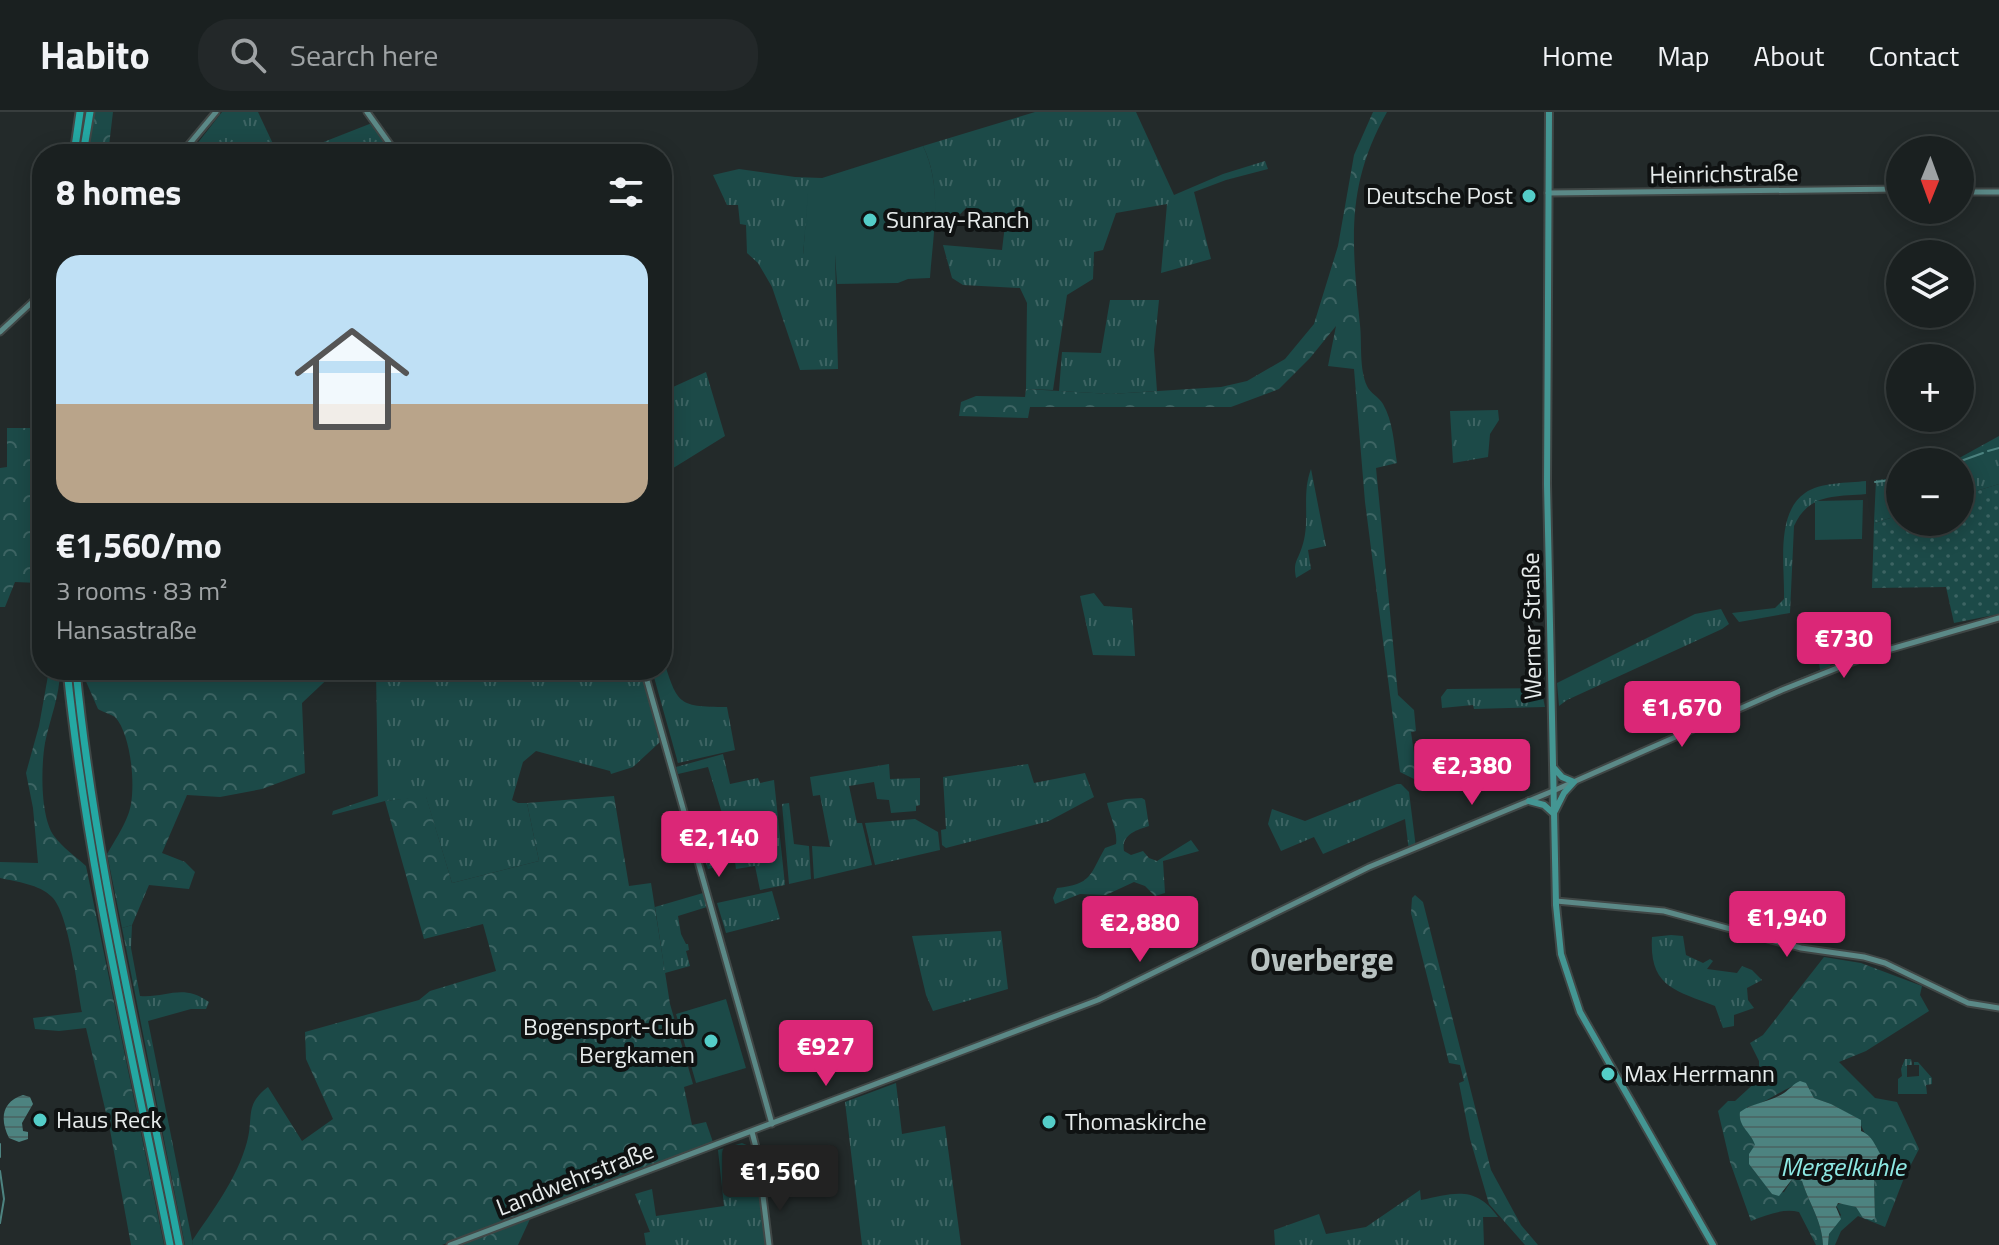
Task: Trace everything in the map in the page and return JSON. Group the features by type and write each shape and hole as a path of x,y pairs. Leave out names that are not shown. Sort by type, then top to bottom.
{"highway":[{"path":"75,144 80,112"},
{"path":"85,144 90,112"},
{"path":"68,680 98,885 170,1245"},
{"path":"77,680 85,749 106,869 179,1245"}],"main road":[{"path":"189,144 216,112"},
{"path":"367,112 390,144"},
{"name":"Werner Straße","path":"1549,112 1547,497 1556,901 1561,954 1580,1012 1713,1245"},
{"name":"Heinrichstraße","path":"1548,193 1886,189"},
{"path":"1974,192 1997,193"},
{"path":"0,332 32,302"},
{"name":"Landwehrstraße","path":"450,1245 1118,991 1369,867 1870,655 1999,618"},
{"path":"647,680 772,1124"},
{"path":"1529,801 1544,805 1554,814 1564,793 1574,782 1562,777 1553,767"},
{"path":"1556,901 1672,913 1786,944 1864,957 1885,963 1968,1003 1999,1008"},
{"path":"752,1132 758,1155 769,1245"}],"green space":[{"path":"93,112 113,112 109,144 89,144"},
{"path":"222,112 258,112 273,144 197,144"},
{"path":"1035,112 1136,112 1174,195 1223,174 1265,161 1268,169 1194,192 1211,259 1161,273 1167,204 1116,213 1103,250 1094,252 1093,279 1067,295 1053,390 1026,389 1027,303 1020,288 963,285 952,278 943,245 1002,250 1005,225 970,220 967,207 947,228 933,230 934,187 923,146"},
{"path":"1373,112 1387,112 1373,139 1358,191 1355,268 1364,379 1389,418 1397,463 1376,468 1398,695 1414,710 1416,731 1411,732 1418,781 1400,772 1365,502 1354,369 1328,366 1336,326 1279,389 1231,407 1030,407 1028,418 959,416 961,402 976,396 1025,397 1026,389 1111,394 1221,387 1247,381 1285,359 1314,324 1338,246 1354,155"},
{"path":"372,123 386,144 318,144"},
{"name":"Sunray-Ranch","path":"923,146 935,194 930,278 908,279 898,283 837,284 835,255 803,255 808,193 822,193 822,178"},
{"path":"739,169 822,178 822,193 809,193 803,254 835,254 838,369 800,370 772,287 758,263 747,253 746,225 740,224 738,205 727,205 713,175"},
{"path":"1110,300 1159,300 1154,350 1157,391 1111,394 1059,391 1062,352 1101,353"},
{"path":"706,372 725,436 672,469 672,387"},
{"path":"1498,410 1499,420 1490,434 1488,457 1453,463 1450,411"},
{"path":"7,428 32,428 32,583 15,582 5,607 0,607 0,468 7,467"},
{"path":"1999,436 1999,484 1974,492 1974,450"},
{"path":"1311,469 1326,546 1308,550 1311,569 1296,578 1295,565 1305,537"},
{"path":"1886,479 1886,519 1874,523 1876,480"},
{"path":"1866,481 1866,494 1824,499 1815,502 1800,515 1794,526 1790,613 1739,622 1732,613 1775,608 1784,599 1785,527 1796,502 1811,489"},
{"path":"1999,484 1999,614 1954,623 1946,587 1872,588 1874,523 1886,519 1886,536 1974,536 1974,492"},
{"path":"1863,500 1862,539 1815,540 1815,501"},
{"path":"1094,593 1104,606 1132,608 1135,656 1093,655 1080,596"},
{"path":"1721,609 1729,624 1722,629 1559,706 1557,683 1695,614"},
{"path":"1865,616 1867,649 1857,654 1867,651 1865,654 1844,662 1843,659 1831,667 1784,685 1820,670 1813,617"},
{"path":"47,680 60,680 44,753 42,777 46,816 57,840 86,866 164,1245 131,1245 110,1130 86,1028 59,1031 35,1029 33,1018 82,1012 68,934 58,906 41,889 0,878 0,862 38,863 26,773"},
{"path":"85,680 326,680 302,703 305,773 262,789 220,797 187,795 162,853 185,862 195,872 189,889 149,885 132,925 122,928 107,854 124,825 131,805 131,765 121,726 115,717 98,709"},
{"path":"376,680 643,680 660,742 633,767 611,774 610,771 536,751 523,762 512,800 527,803 539,861 452,883 426,797 385,801 332,815 333,811 378,796"},
{"path":"655,680 671,680 676,693 688,703 727,707 735,750 678,763"},
{"path":"1541,688 1545,707 1474,709 1473,705 1442,708 1441,697 1447,689"},
{"path":"723,754 730,784 758,778 760,783 774,780 785,885 760,890 755,866 736,869 735,862 708,869 699,841 728,833 708,767 678,774 676,767"},
{"path":"889,764 890,779 920,778 920,805 916,806 916,811 891,813 889,800 877,799 874,782 849,786 857,823 862,823 872,865 814,879 812,846 830,847 820,795 813,796 810,777"},
{"path":"1028,764 1034,783 1085,773 1094,797 1049,821 946,848 942,845 941,830 946,829 943,777"},
{"path":"1397,784 1409,792 1416,848 1409,851 1405,819 1323,854 1314,837 1281,851 1268,824 1272,809 1305,821"},
{"path":"426,796 452,883 539,861 527,803 614,796 629,886 651,883 670,1004 693,1084 684,1087 692,1125 706,1122 714,1145 442,1245 193,1245 192,1241 224,1194 243,1156 253,1106 260,1094 268,1087 302,1141 333,1119 306,1059 305,1032 419,1000 430,991 496,971 483,924 424,939 385,801"},
{"path":"1145,800 1149,826 1127,837 1124,851 1131,855 1143,851 1157,861 1191,840 1199,851 1163,861 1165,893 1155,896 1145,886 1134,882 1106,895 1080,894 1055,904 1053,898 1057,888 1083,881 1092,872 1105,848 1116,844 1107,803"},
{"path":"789,803 794,844 809,846 811,879 789,884 782,804"},
{"path":"915,819 938,832 940,850 875,865 865,823"},
{"path":"772,891 780,919 726,933 717,903"},
{"path":"703,893 707,907 678,916 681,934 688,944 689,950 686,951 690,966 665,973 655,907"},
{"path":"1415,895 1423,902 1491,1170 1521,1225 1538,1245 1525,1245 1489,1204 1470,1139 1459,1083 1464,1081 1460,1065 1449,1063 1411,913"},
{"path":"132,925 131,948 140,996 183,992 209,1002 206,1009 191,1009 148,1021 193,1245 185,1245 122,928"},
{"path":"1001,931 1008,989 933,1011 926,995 912,936"},
{"path":"1683,936 1686,955 1703,963 1710,959 1713,961 1707,969 1737,973 1742,966 1752,970 1762,980 1747,988 1748,1000 1754,1008 1734,1015 1734,1026 1723,1028 1715,1006 1677,990 1660,977 1652,954 1652,937"},
{"path":"1824,957 1861,963 1922,986 1920,995 1929,1011 1866,1051 1839,1062 1875,1098 1897,1102 1919,1149 1885,1227 1858,1216 1841,1231 1835,1245 1828,1245 1829,1234 1841,1215 1836,1205 1851,1205 1875,1218 1874,1179 1887,1162 1866,1136 1860,1120 1814,1098 1806,1083 1747,1107 1756,1145 1750,1160 1754,1171 1772,1194 1784,1192 1793,1178 1802,1181 1820,1228 1823,1245 1816,1245 1799,1212 1769,1214 1751,1221 1730,1162 1718,1111 1728,1101 1735,1101 1759,1079 1759,1061 1750,1043 1763,1035"},
{"name":"Bogensport-Club Bergkamen","path":"726,999 746,1068 696,1083 676,1014"},
{"path":"1905,1059 1911,1059 1912,1065 1907,1065 1907,1077 1919,1076 1919,1065 1914,1065 1918,1062 1932,1078 1932,1084 1926,1085 1927,1094 1898,1094 1898,1079 1902,1076"},
{"path":"896,1083 902,1134 945,1126 961,1245 862,1245 845,1102"},
{"path":"742,1143 751,1147 756,1155 765,1245 646,1245 644,1233 650,1232 635,1194 652,1189 656,1216 724,1206 718,1150"},
{"path":"1420,1190 1421,1200 1464,1194 1490,1207 1498,1217 1483,1217 1484,1245 1275,1245 1274,1230 1319,1214 1326,1234 1366,1227"},
{"path":"530,1219 518,1245 462,1245"}],"water":[{"name":"Mergelkuhle","path":"1800,1081 1806,1083 1814,1098 1861,1120 1861,1131 1870,1137 1887,1162 1874,1179 1875,1218 1863,1218 1856,1207 1838,1203 1836,1207 1841,1219 1829,1234 1828,1245 1823,1245 1818,1220 1802,1181 1793,1178 1779,1196 1772,1194 1749,1164 1749,1154 1755,1145 1740,1117 1740,1112 1745,1109 1779,1096"},
{"path":"23,1095 30,1097 33,1104 22,1123 23,1131 28,1132 28,1139 19,1142 9,1138 4,1125 4,1112 10,1102"}],"waterway":[{"path":"1988,451 1999,448"},
{"path":"1974,456 1983,453"},
{"path":"1875,482 1886,481"},
{"path":"0,1144 0,1157"},
{"path":"0,1171 4,1199 0,1223"}],"place":[{"name":"Deutsche Post","path":"1529,196"},
{"name":"Sunray-Ranch","path":"870,220"},
{"name":"Bogensport-Club Bergkamen","path":"711,1041"},
{"name":"Max Herrmann","path":"1608,1074"},
{"name":"Haus Reck","path":"40,1120"},
{"name":"Thomaskirche","path":"1049,1122"}],"district":[{"name":"Overberge","path":"1322,960"}]}
